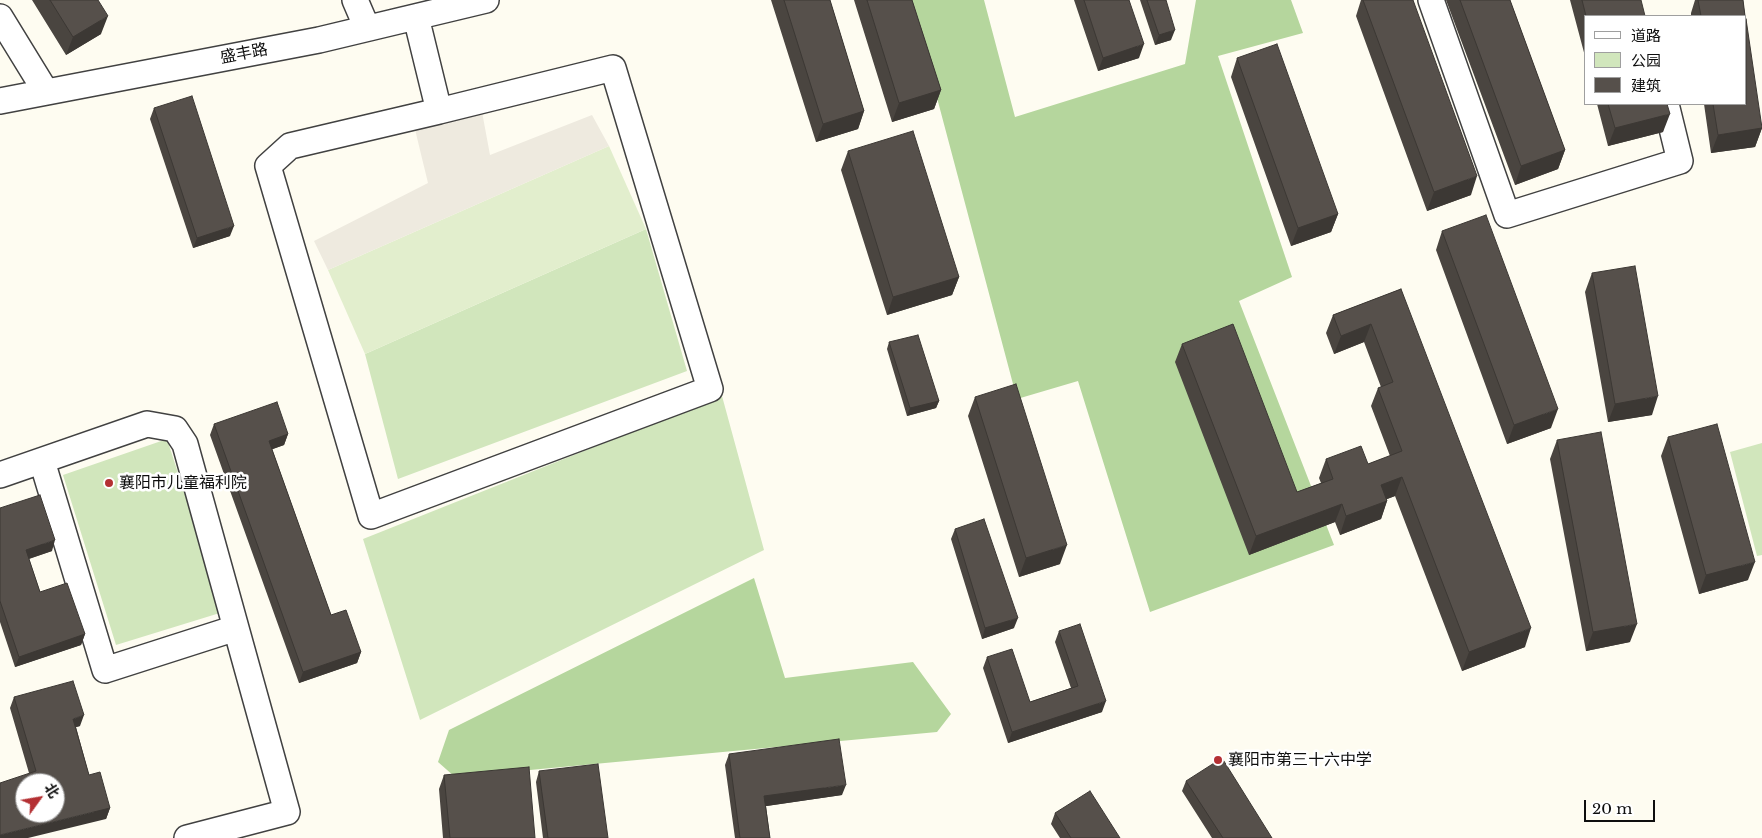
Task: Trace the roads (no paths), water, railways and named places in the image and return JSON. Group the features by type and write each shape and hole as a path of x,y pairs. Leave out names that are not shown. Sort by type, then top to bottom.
{"street":[{"path":"355,0 367,28"},
{"name":"盛丰路","path":"0,101 319,40 486,0"},
{"path":"1431,0 1507,215 1680,161 1666,105"},
{"path":"0,17 46,92"},
{"path":"416,17 439,111"},
{"path":"613,68 710,389 371,516 268,166 290,146 439,111 613,68"},
{"path":"0,475 147,424 175,429 185,444 287,812 187,838"},
{"path":"42,461 105,670 236,628"}],"place":[{"name":"襄阳市儿童福利院","path":"109,483"},
{"name":"襄阳市第三十六中学","path":"1218,760"}]}
